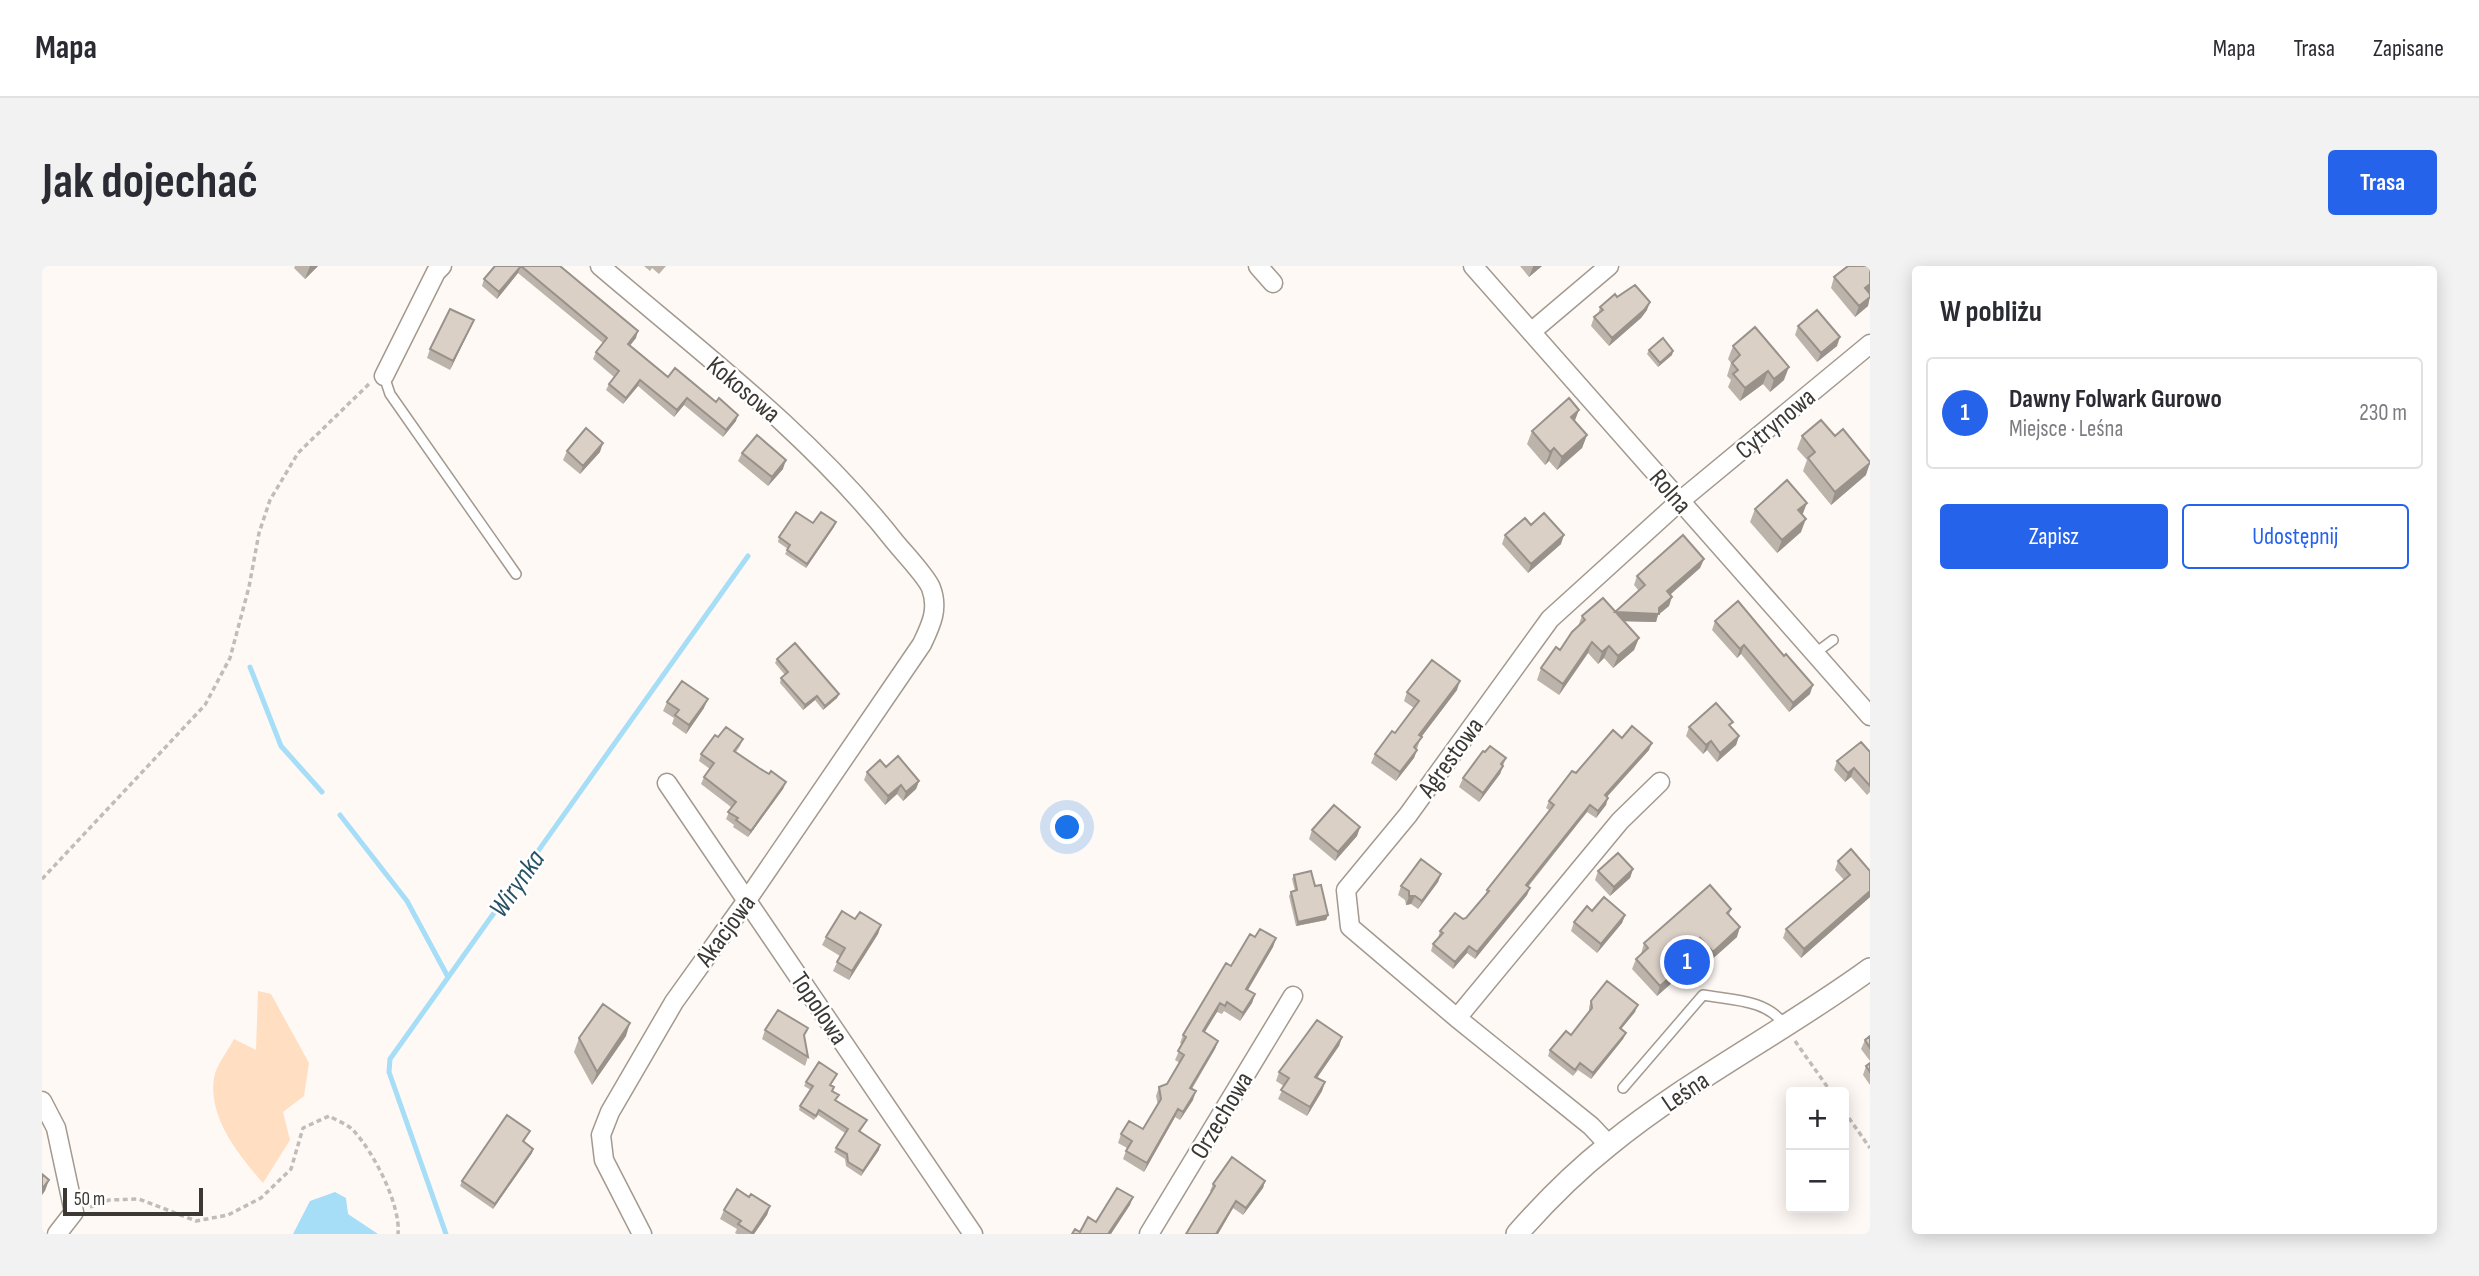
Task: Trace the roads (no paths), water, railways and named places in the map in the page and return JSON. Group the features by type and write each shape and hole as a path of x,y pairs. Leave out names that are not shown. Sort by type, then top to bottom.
{"street":[{"name":"Kokosowa","path":"600,266 793,430 841,478 879,522 931,588 935,615 922,644"},
{"path":"1258,266 1273,283"},
{"name":"Rolna","path":"1473,266 1870,716"},
{"path":"1531,332 1609,266"},
{"path":"384,376 436,268"},
{"name":"Cytrynowa","path":"1680,502 1870,344"},
{"name":"Agrestowa","path":"1609,1145 1591,1126 1350,928 1346,890 1408,815 1550,619 1680,502"},
{"name":"Akacjowa","path":"642,1234 604,1160 601,1135 610,1112 674,1002 922,644"},
{"path":"1457,1018 1620,821 1660,782"},
{"name":"Topolowa","path":"667,783 973,1234"},
{"name":"Leśna","path":"1517,1234 1549,1197 1609,1145 1725,1064 1786,1028 1870,969"},
{"name":"Orzechowa","path":"1150,1234 1293,996"},
{"path":"42,1101 56,1128 74,1212 57,1234"}],"lane":[{"path":"384,376 390,394 516,574"},
{"path":"1814,654 1833,640"},
{"path":"1623,1088 1703,995 1760,1004 1780,1019 1786,1028"}],"water":[{"path":"335,1192 346,1198 348,1214 378,1234 293,1234 310,1201"}],"waterway":[{"name":"Wirynka","path":"446,1234 389,1072 390,1059 748,556"},
{"path":"250,667 281,746 322,792"},
{"path":"340,815 407,901 448,977"}],"place":[{"name":"Dawny Folwark Gurowo","path":"1687,962"}]}
